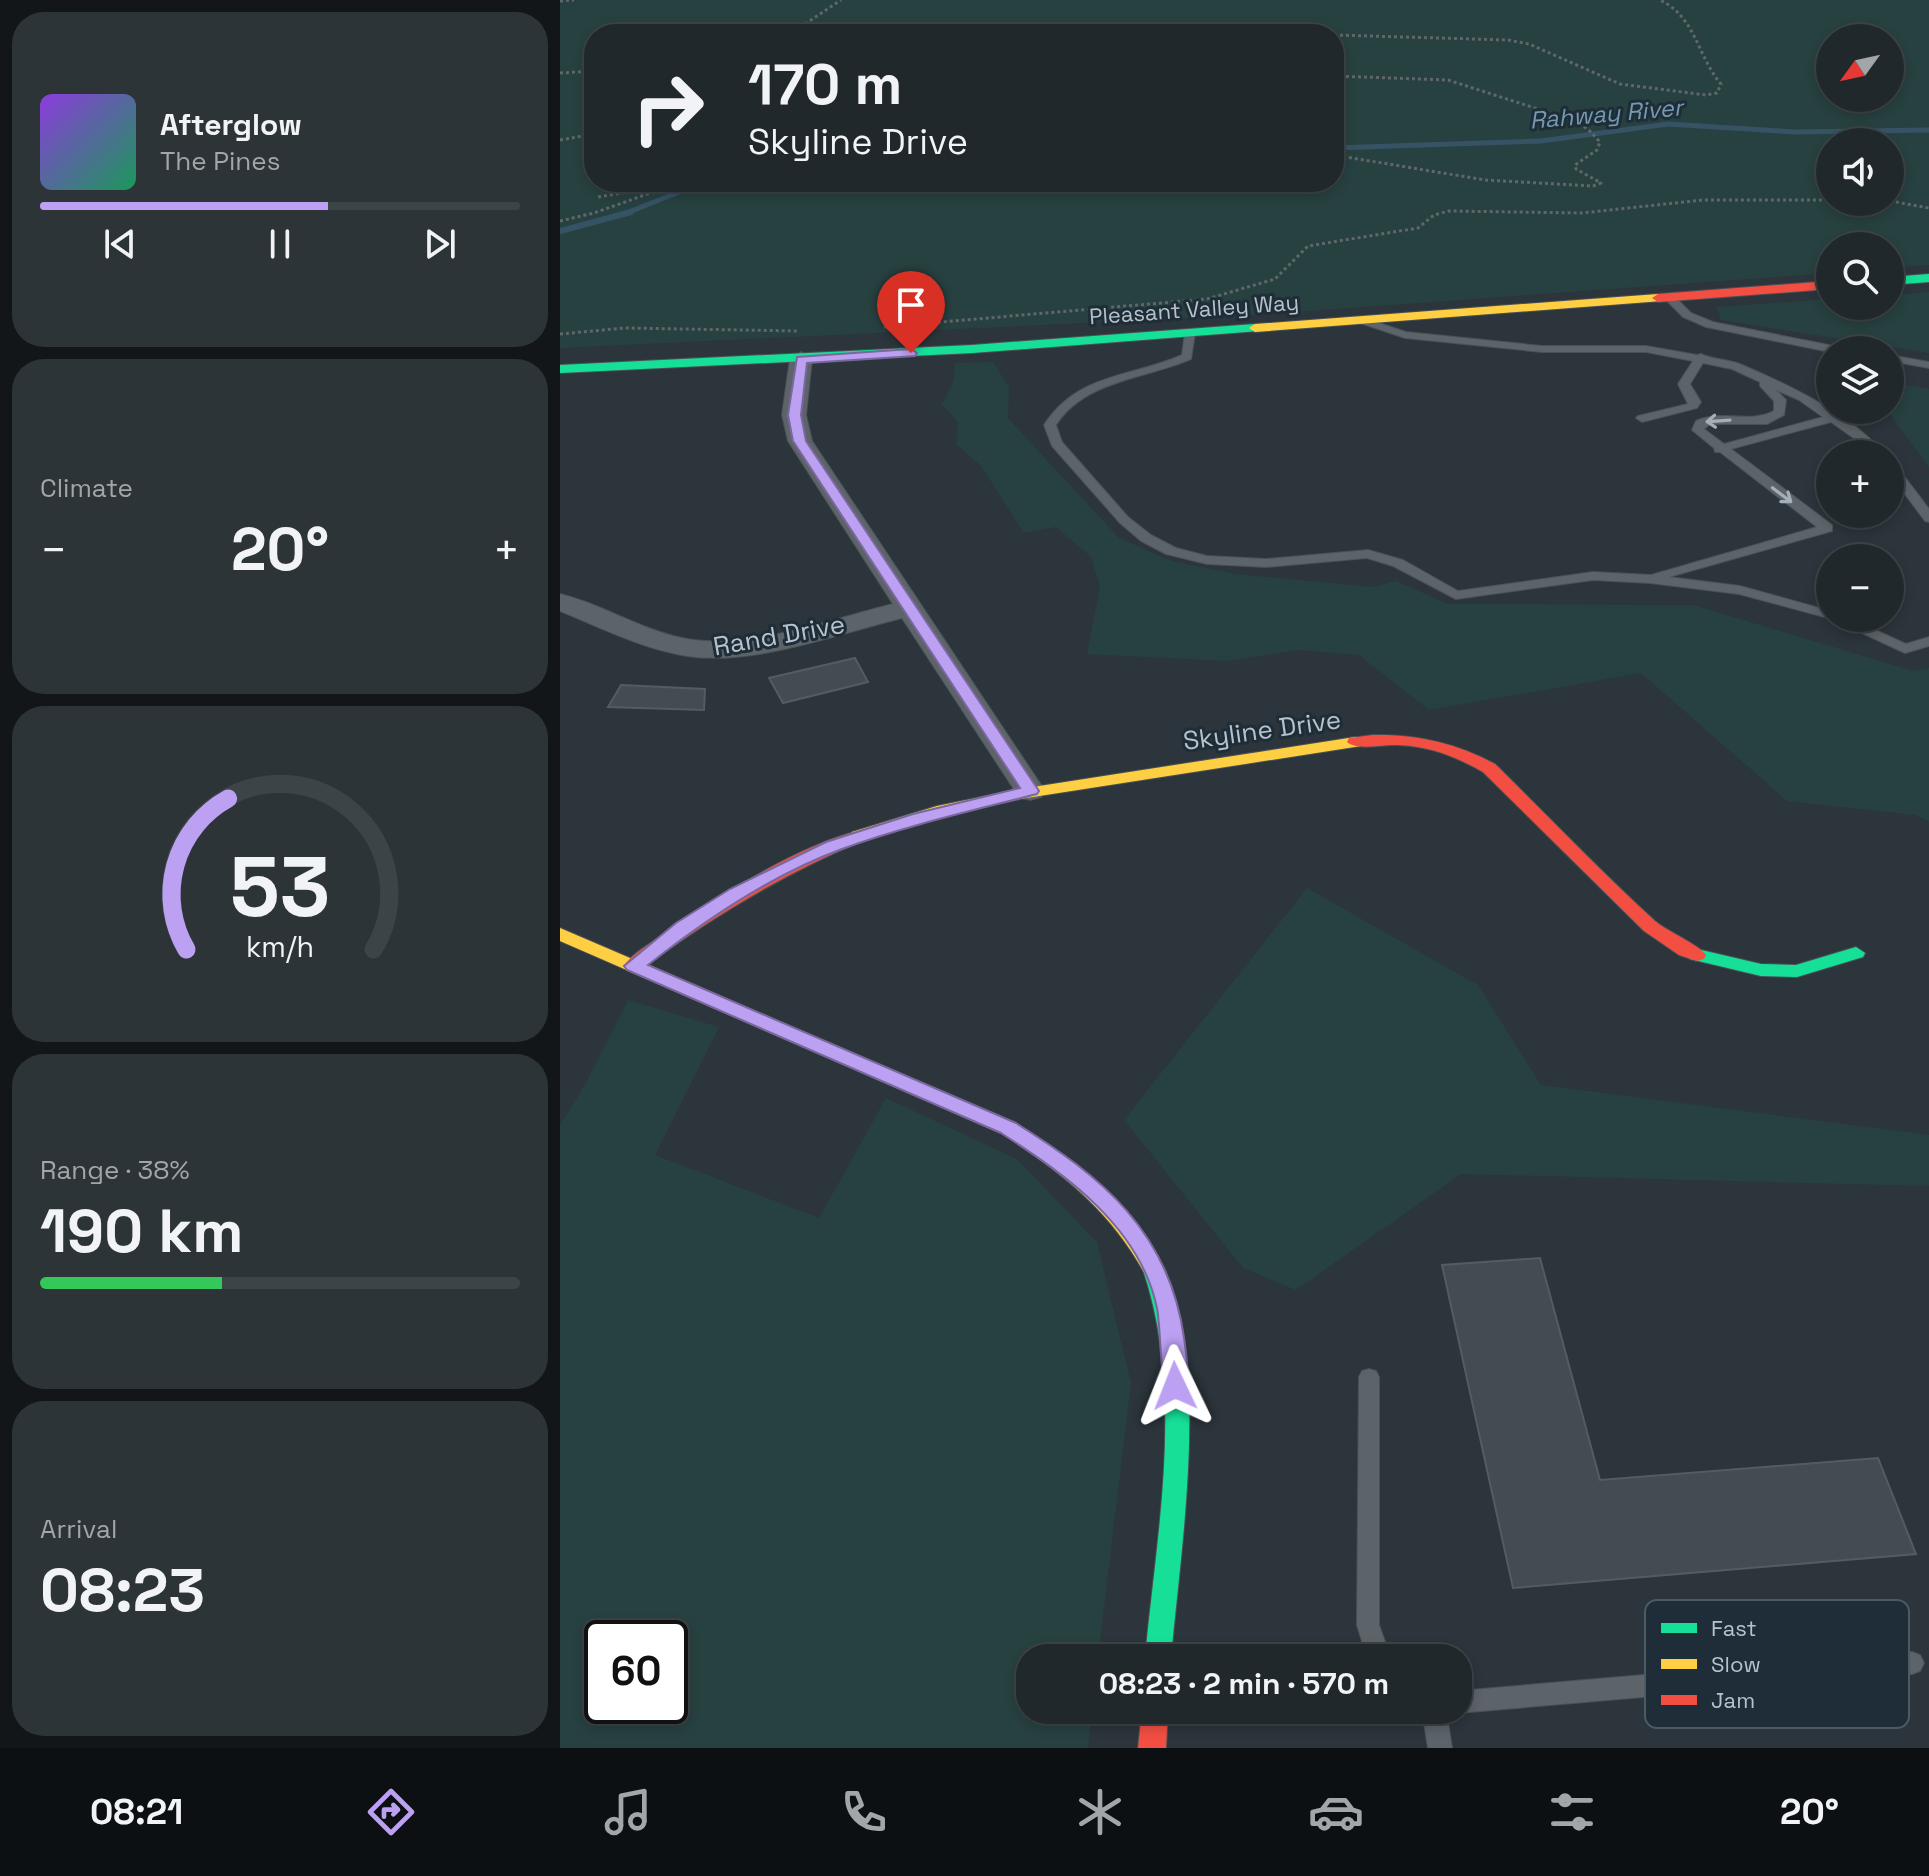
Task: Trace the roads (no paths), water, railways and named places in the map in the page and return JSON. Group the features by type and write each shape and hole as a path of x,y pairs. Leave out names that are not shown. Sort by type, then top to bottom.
{"main road":[{"path":"1904,280 1929,278"},
{"name":"Pleasant Valley Way","path":"560,369 801,359 1364,321 1816,286"},
{"name":"Skyline Drive","path":"633,966 682,928 737,893 832,846 919,818 1030,791 1384,738 1439,743 1482,761 1503,778 1651,927 1686,951 1748,968 1797,971 1856,953"},
{"path":"560,934 1008,1128 1078,1175 1124,1221 1150,1261 1168,1305 1175,1359 1174,1440 1159,1644"},
{"path":"1152,1748 1154,1724"}],"street":[{"path":"801,359 794,415 800,441 1030,791"},
{"name":"Rand Drive","path":"560,602 696,649 757,644 908,608"}],"lane":[{"path":"1668,296 1687,315 1710,325 1816,346"},
{"path":"1364,321 1405,335 1542,349 1646,349 1701,357 1735,366 1816,406"},
{"path":"1190,333 1187,357 1166,369 1095,386 1056,412 1050,425 1056,443 1124,520 1146,538 1171,551 1207,560 1266,563 1368,554 1398,563 1456,595 1580,577 1650,579 1740,590 1816,611"},
{"path":"1642,418 1693,406 1695,402 1684,384 1701,357"},
{"path":"1904,361 1929,365"},
{"path":"1650,579 1827,528 1703,437 1698,430 1700,424 1708,420 1767,420 1780,413 1780,400 1765,384 1735,366"},
{"path":"1719,449 1816,423"},
{"path":"1841,424 1861,440"},
{"path":"1904,485 1929,518"},
{"path":"1868,632 1905,649 1929,641"},
{"path":"1369,1377 1368,1625 1374,1644"},
{"path":"1472,1701 1645,1686"},
{"path":"1436,1724 1440,1748"}],"waterway":[{"name":"Rahway River","path":"1344,148 1541,141 1668,124 1795,132 1929,130"},
{"name":"Rahway River","path":"625,214 679,192"},
{"name":"Rahway River","path":"625,214 631,212"},
{"name":"Rahway River","path":"560,231 625,214"}]}
